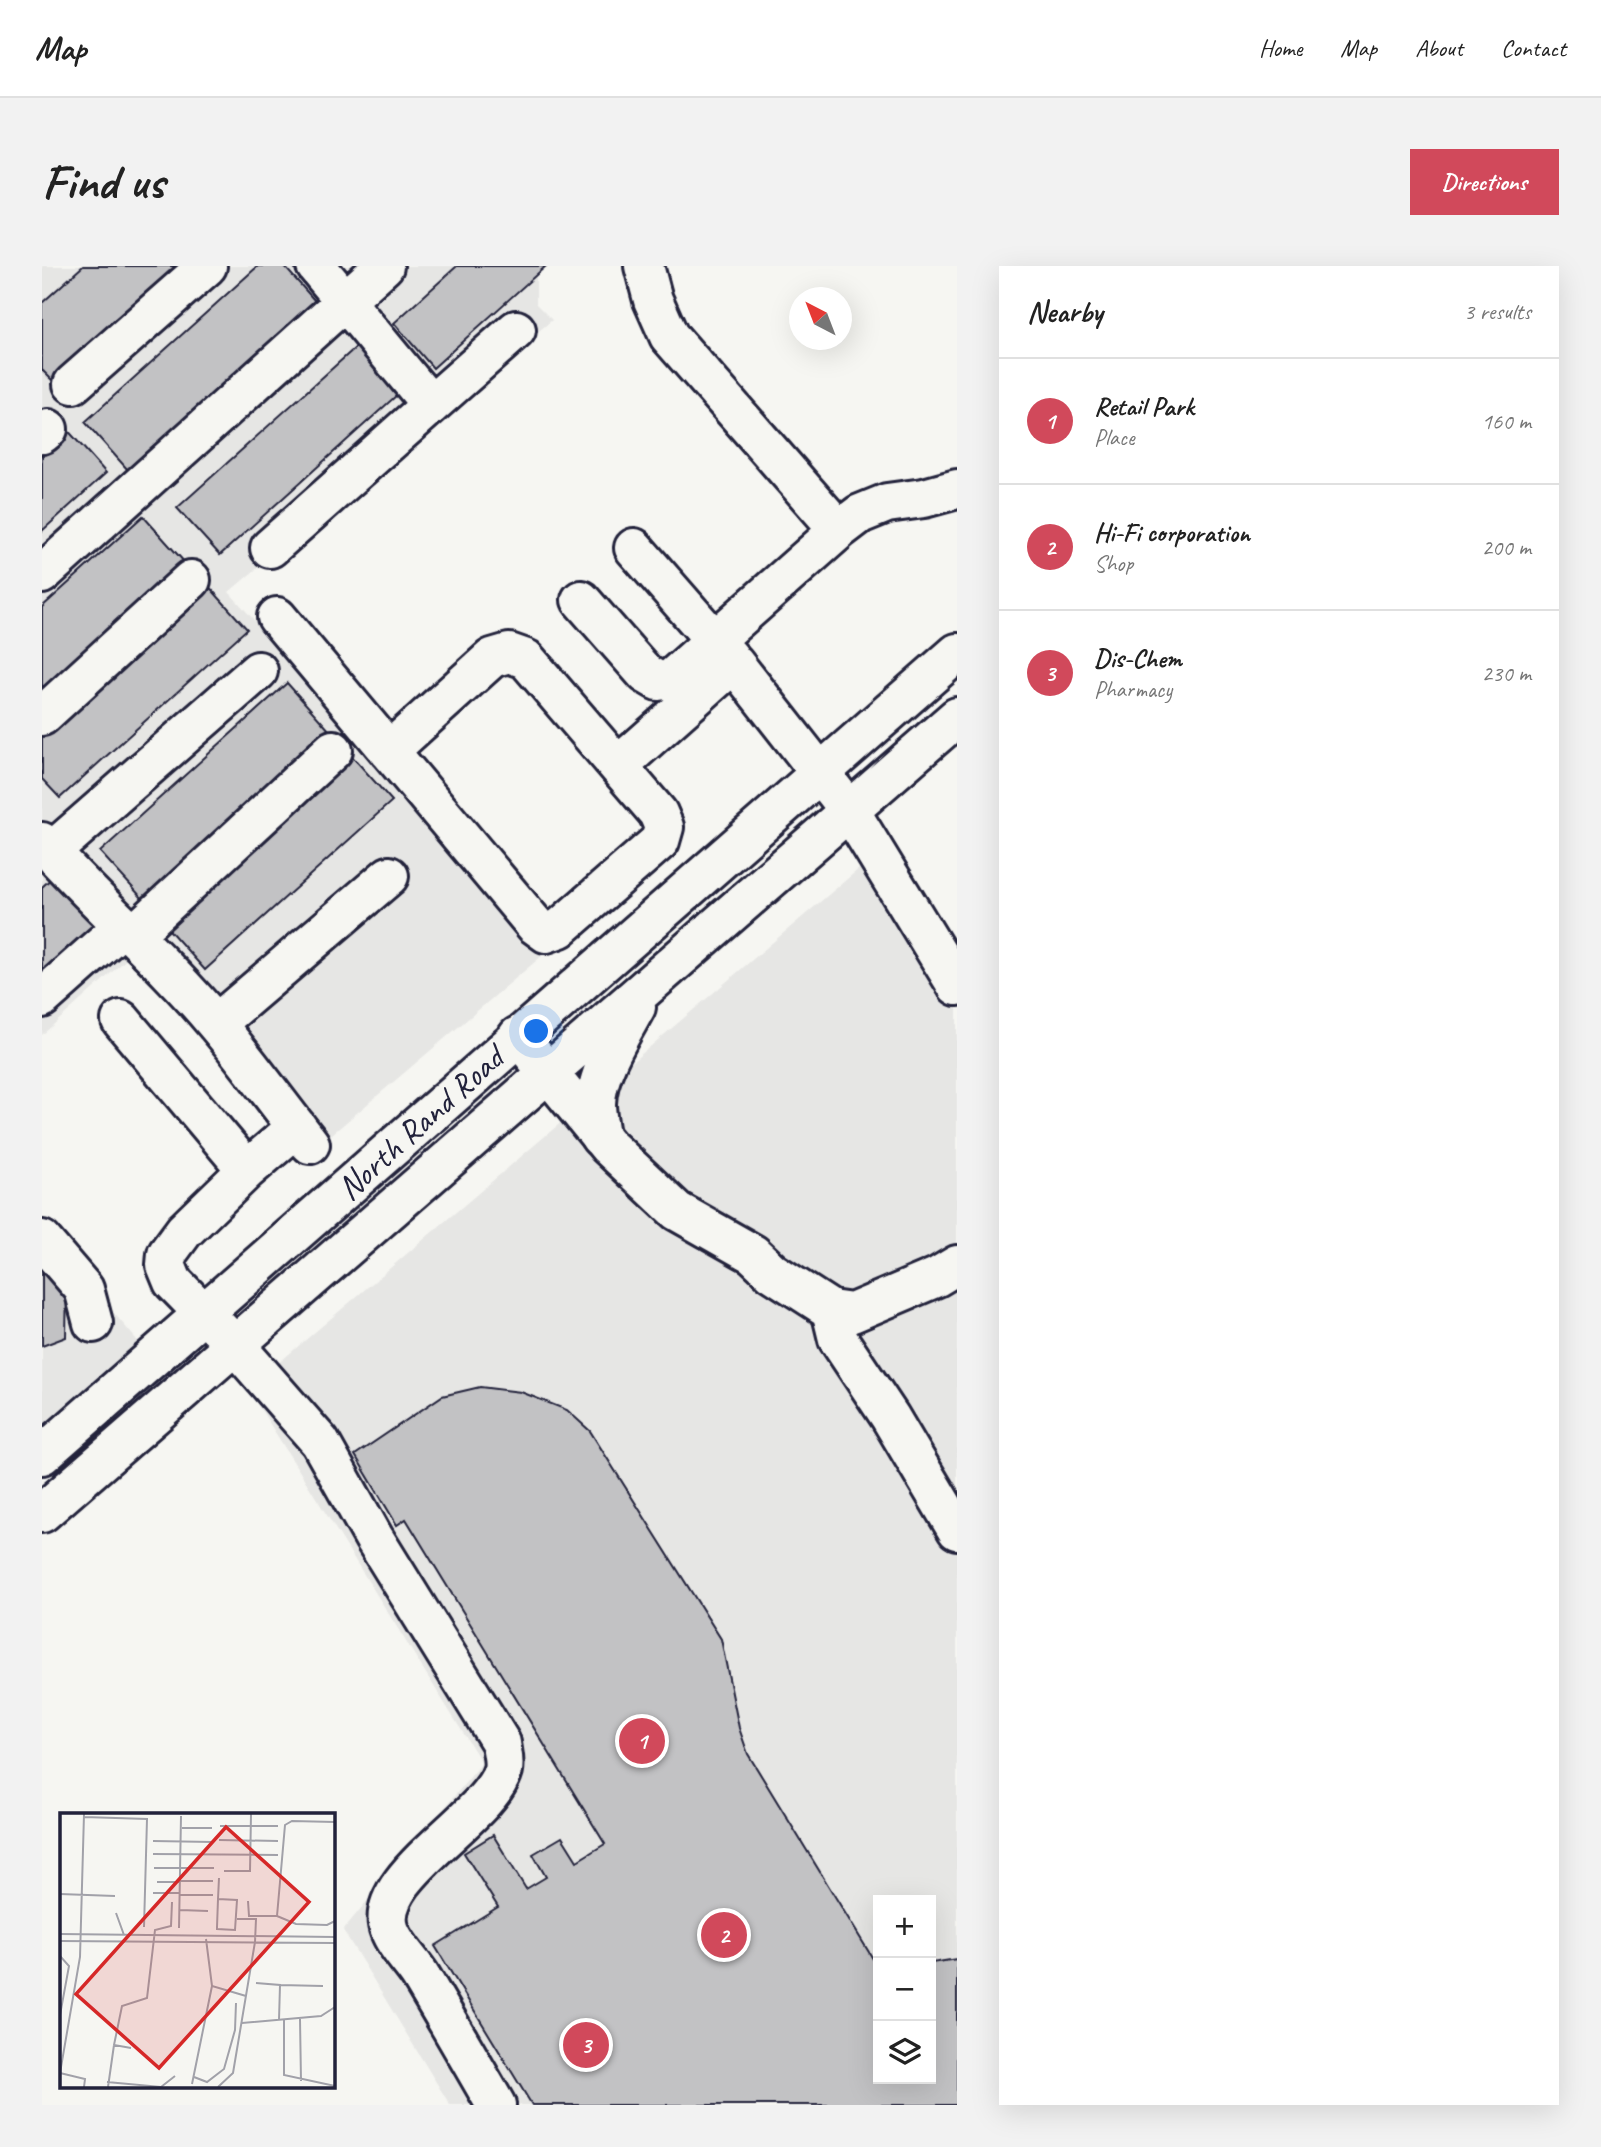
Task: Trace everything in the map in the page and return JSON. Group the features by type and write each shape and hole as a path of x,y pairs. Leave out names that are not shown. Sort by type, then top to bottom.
{"main road":[{"path":"73,384 207,266"},
{"path":"316,266 431,405"},
{"path":"42,574 384,266"},
{"path":"644,266 653,300 669,336 839,530"},
{"path":"270,548 516,331"},
{"path":"618,765 839,530 860,514 887,503 924,498 957,489"},
{"path":"634,548 724,651 850,811 957,986"},
{"path":"42,716 191,580"},
{"path":"581,600 646,674 658,681 671,679 724,651"},
{"path":"277,617 388,751 535,925 547,933 561,928 660,841 664,827 658,813 526,659 509,653 492,658 388,751"},
{"name":"North Rand Road","path":"42,1455 205,1315 518,1036 957,653"},
{"path":"258,671 48,858 127,931 216,1024 303,1136 247,1170 184,1231 167,1254 166,1265 173,1282 235,1345 320,1442 374,1538 501,1743 502,1771 488,1795 410,1874 396,1891 389,1910 389,1930 419,1973 496,2105"},
{"name":"North Rand Road","path":"42,1513 957,717"},
{"path":"42,998 127,931 333,750"},
{"path":"216,1024 389,876"},
{"path":"600,1137 596,1102 598,1087 645,989"},
{"path":"121,1020 247,1170"},
{"path":"518,1036 600,1137 677,1211 753,1254 772,1272 831,1310 852,1312 937,1277 957,1265"},
{"path":"42,1240 84,1289 93,1323"},
{"path":"831,1310 838,1339 893,1423 957,1530"}],"shaded area":[{"path":"42,266 536,266 536,304 552,320 229,592 549,950 305,1157 130,956 42,1035"},
{"path":"887,845 957,944 957,2105 450,2105 343,1930 482,1763 248,1389"},
{"path":"42,1229 142,1346 42,1432"}],"building":[{"path":"83,266 179,266 52,380 42,370 42,303"},
{"path":"258,266 284,266 315,301 128,470 85,422"},
{"path":"457,266 546,266 433,368 394,323"},
{"path":"365,339 407,386 220,555 177,508"},
{"path":"64,426 106,473 42,531 42,445"},
{"path":"143,516 186,564 42,693 42,607"},
{"path":"205,582 247,629 60,798 42,779 42,729"},
{"path":"287,683 330,731 143,899 100,852"},
{"path":"350,754 392,801 205,970 162,922"},
{"path":"54,876 97,923 42,974 42,887"},
{"path":"42,1256 67,1285 66,1337 42,1346"},
{"path":"480,1387 521,1392 567,1410 590,1431 721,1639 739,1728 748,1754 873,1959 873,2084 936,2084 936,1962 957,1959 957,2105 532,2105 435,1946 498,1907 464,1853 493,1835 526,1889 546,1877 533,1854 562,1837 577,1861 605,1844 406,1519 397,1525 355,1455 442,1396"}],"place":[{"name":"Retail Park","path":"642,1741"},
{"name":"Hi-Fi corporation","path":"724,1935"},
{"name":"Dis-Chem","path":"586,2045"}]}
